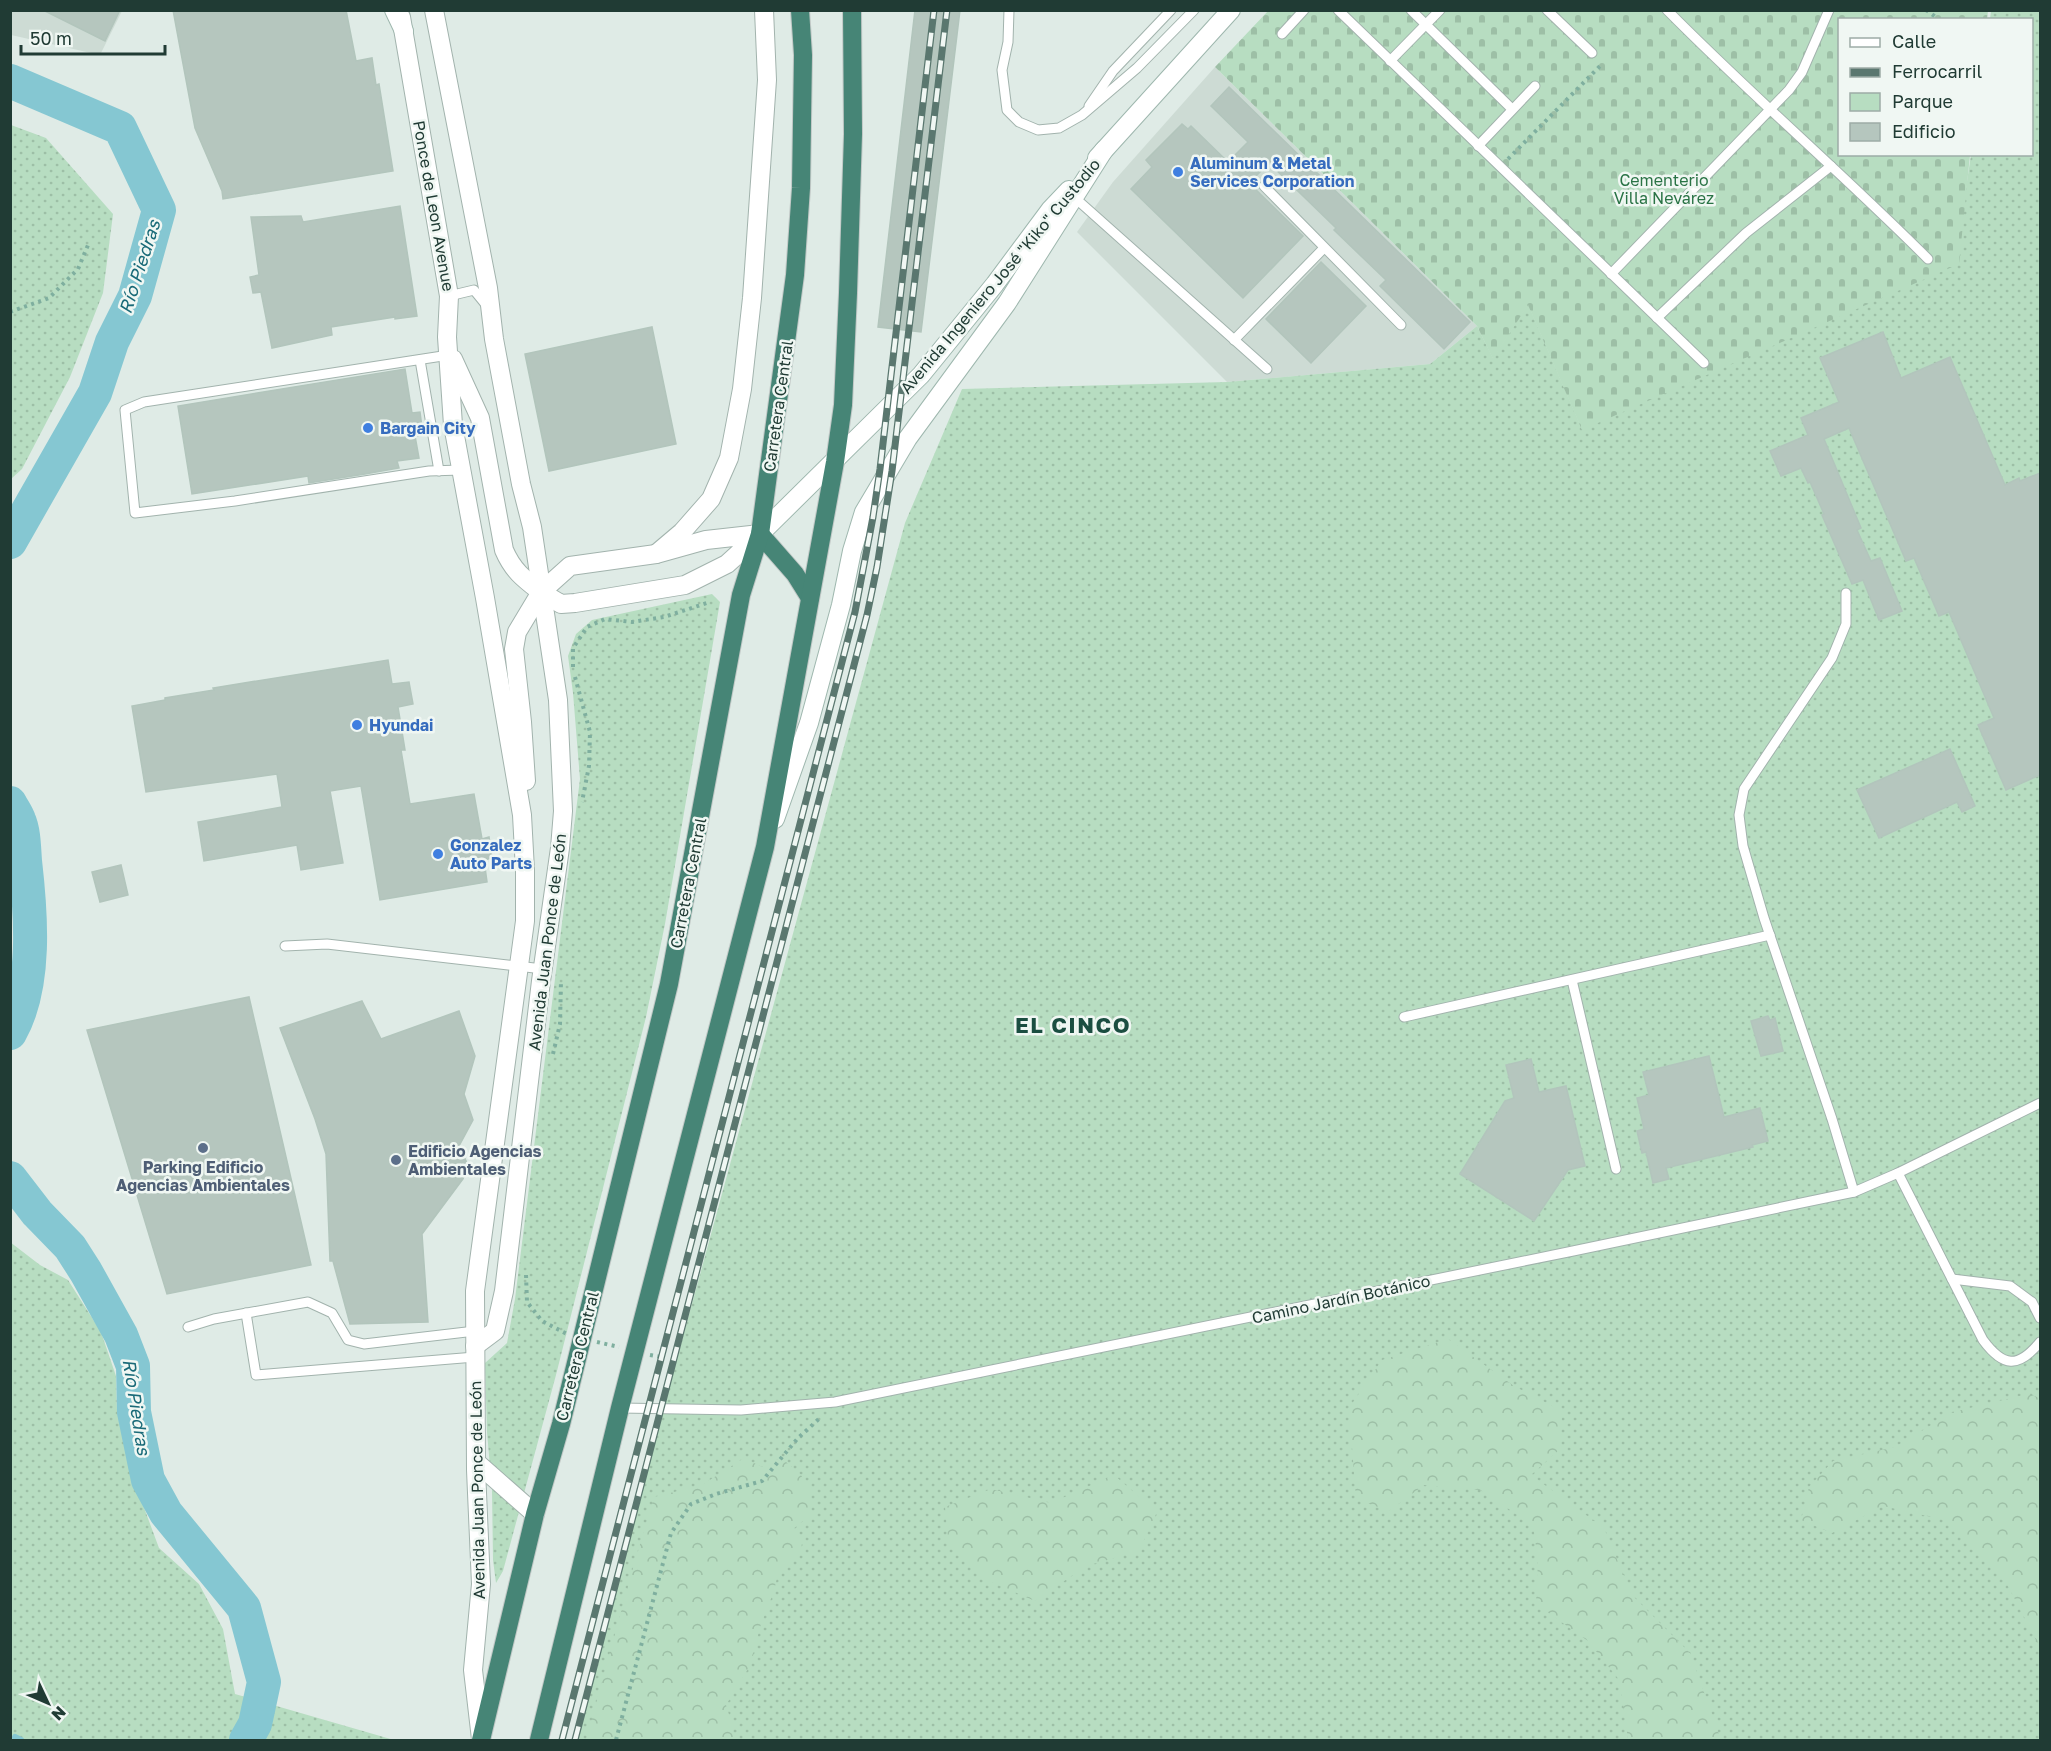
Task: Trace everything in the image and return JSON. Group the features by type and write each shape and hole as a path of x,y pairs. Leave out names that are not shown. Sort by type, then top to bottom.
{"highway":[{"name":"Carretera Central","path":"481,1740 535,1514 561,1424 669,984 741,595 760,534 795,275 801,188 803,56 800,10"},
{"path":"539,1740 620,1408 765,847 835,462 843,405 848,282 853,134 852,10"},
{"path":"760,534 795,574 810,598"}],"street":[{"path":"394,10 404,31"},
{"name":"Ponce de Leon Avenue","path":"400,10 449,296 447,337 453,425 461,470"},
{"path":"434,10 491,310"},
{"path":"656,554 682,532 711,499 729,458 741,389 753,286 767,80 764,10"},
{"name":"Avenida Ingeniero José \"Kiko\" Custodio","path":"449,354 480,418 504,550 511,565 521,577 561,604 685,585 727,564 835,462 921,375 995,284 1050,210 1231,10"},
{"path":"765,847 809,723 864,512 908,438 1007,303 1104,150"},
{"name":"Avenida Juan Ponce de León","path":"475,1345 495,1331 504,1291 552,969 563,811 558,700 532,527 519,472 494,339 491,310"},
{"name":"Avenida Juan Ponce de León","path":"461,470 522,815 525,870 525,921 475,1291 476,1462 481,1584 473,1670 481,1740"},
{"path":"522,815 526,785 514,649 517,632 541,592 570,566 656,554 706,540 760,534"},
{"path":"476,1462 535,1514"}],"lane":[{"path":"1009,10 1008,42 1002,70 1007,110 1019,122 1038,130 1059,128 1082,115 1123,81 1194,10"},
{"path":"1082,115 1113,71 1171,10"},
{"path":"1282,34 1304,10"},
{"path":"1338,10 1704,363"},
{"path":"1411,10 1512,109"},
{"path":"1390,61 1440,10"},
{"path":"1547,10 1592,53"},
{"path":"1667,10 1725,69 1873,204 1928,259"},
{"path":"1611,274 1789,90 1803,72 1828,10"},
{"path":"1478,146 1535,86"},
{"path":"1657,318 1746,233 1831,166"},
{"path":"1264,186 1401,325"},
{"path":"1074,197 1267,369"},
{"path":"1234,340 1324,248"},
{"path":"449,296 474,290 491,310"},
{"path":"449,354 144,402 125,411 135,513 439,471 461,470"},
{"path":"420,360 439,471"},
{"path":"1846,593 1846,624 1832,658 1744,789 1739,815 1743,846 1770,935 1854,1192"},
{"path":"1404,1017 1770,935"},
{"path":"285,946 327,944 552,969"},
{"path":"1572,980 1616,1169"},
{"name":"Camino Jardín Botánico","path":"620,1408 741,1410 835,1402 1854,1192 1898,1173 2040,1103"},
{"path":"1898,1173 1983,1340 1994,1355 2005,1361 2020,1361 2040,1342"},
{"path":"1952,1279 2010,1286 2032,1302 2040,1318"},
{"path":"189,1327 214,1319 308,1302 332,1313 348,1340 364,1344 475,1345"},
{"path":"246,1313 256,1375 475,1345"}],"path":[{"path":"1500,167 1603,64"},
{"path":"10,312 49,298 78,269 88,245"},
{"path":"581,805 589,766 590,732 573,669 573,648 587,627 605,619 632,622 664,617 707,603"},
{"path":"552,969 560,1024 552,1057"},
{"path":"526,1273 527,1302 542,1322 581,1339 661,1357"},
{"path":"616,1740 671,1533 692,1504 716,1494 762,1481 798,1438 835,1402"}],"shaded area":[{"path":"11,11 122,11 100,55 11,35"},
{"path":"1215,67 1477,326 1430,364 1227,382 1077,232 1113,182"}],"green space":[{"name":"Cementerio Villa Nevárez","path":"1268,11 1988,11 1987,18 1838,18 1838,156 1970,156 1959,264 1582,430 1528,305 1493,359 1477,326 1215,67"},
{"path":"1991,11 2040,11 2040,1740 573,1740 905,523 962,389 1227,382 1430,364 1477,326 1493,358 1528,304 1582,429 1966,188 1971,156 2033,156 2033,18 1990,18"},
{"path":"11,125 46,138 113,214 103,293 70,377 22,469 11,479"},
{"path":"712,594 720,602 665,924 646,1017 556,1375 503,1571 496,1583 493,1560 492,1490 487,1432 485,1363 507,1343 515,1299 580,779 568,656 576,634 592,620"},
{"path":"11,804 32,817 11,869"},
{"path":"10,1242 40,1265 68,1280 101,1332 116,1376 117,1410 133,1478 159,1548 199,1584 223,1629 235,1694 394,1740 11,1740"},
{"path":"1448,1339 1514,1386 1562,1411 1560,1449 1531,1475 1604,1528 1632,1595 1690,1653 1721,1740 1628,1740 1620,1681 1588,1641 1536,1604 1538,1561 1533,1525 1480,1490 1424,1485 1389,1511 1356,1499 1349,1408 1382,1360"},
{"path":"2028,1394 2040,1398 2040,1648 2006,1582 1949,1521 1883,1506 1832,1533 1801,1520 1809,1487 1833,1461 1895,1447 1953,1412"},
{"path":"744,1458 762,1467 774,1459 786,1462 801,1475 811,1494 810,1515 792,1530 802,1543 800,1555 778,1573 774,1591 760,1627 751,1664 726,1705 733,1727 733,1740 586,1740 654,1497 702,1485"},
{"path":"1114,1475 1157,1512 1139,1551 1086,1566 1035,1601 989,1581 948,1539 945,1507 991,1489 1051,1503"}],"building":[{"path":"43,10 120,10 105,41"},
{"path":"173,10 346,10 356,61 372,58 376,85 379,84 393,171 223,199 222,191 195,128"},
{"path":"915,10 960,10 921,332 878,327"},
{"path":"1229,87 1470,322 1444,349 1380,286 1386,280 1269,163 1249,183 1303,236 1243,298 1131,189 1152,167 1146,160 1182,124 1188,129 1191,126 1228,162 1248,142 1211,106"},
{"path":"400,206 417,316 331,327 332,335 272,348 261,292 253,293 250,277 259,275 251,217 301,216 303,222"},
{"path":"1321,262 1366,306 1311,363 1266,319"},
{"path":"652,327 676,444 549,471 525,354"},
{"path":"1883,332 1901,378 1950,357 2005,485 2019,478 2020,481 2040,473 2040,775 2006,790 1978,725 1994,718 1949,612 1939,616 1914,558 1906,561 1849,428 1824,439 1861,528 1857,530 1871,561 1880,558 1902,611 1879,620 1863,580 1852,584 1810,482 1808,483 1801,468 1781,476 1770,451 1808,435 1801,418 1839,402 1820,358"},
{"path":"405,369 412,413 420,412 423,435 415,436 419,458 397,461 399,468 309,483 308,476 192,494 178,406"},
{"path":"388,660 392,684 409,682 413,704 398,707 405,750 401,750 410,804 474,794 482,839 489,837 492,858 484,860 487,882 380,900 361,786 330,791 343,863 301,870 297,845 204,861 198,822 282,807 277,774 146,792 132,706 214,690 213,688"},
{"path":"1950,749 1975,806 1962,812 1957,802 1879,838 1857,790"},
{"path":"121,865 128,895 100,902 92,872"},
{"name":"Parking Edificio Agencias Ambientales","path":"249,997 311,1265 167,1294 87,1030"},
{"name":"Edificio Agencias Ambientales","path":"362,1001 381,1039 459,1011 475,1056 464,1094 473,1120 459,1146 468,1165 463,1179 422,1234 428,1322 350,1324 333,1261 330,1261 326,1154 280,1028"},
{"path":"1768,1016 1770,1020 1775,1018 1783,1051 1761,1056 1751,1021"},
{"path":"1709,1056 1724,1117 1760,1108 1768,1141 1752,1145 1753,1147 1666,1168 1669,1179 1653,1183 1646,1152 1642,1153 1637,1131 1644,1129 1637,1098 1649,1095 1643,1072"},
{"path":"1531,1059 1539,1092 1566,1086 1585,1166 1568,1170 1534,1221 1460,1174 1505,1101 1514,1098 1506,1065"}],"waterway":[{"name":"Río Piedras","path":"10,81 120,128 159,210 135,296 112,342 95,393 10,542"},
{"name":"Río Piedras","path":"10,803 21,824 23,834 30,926 25,994 10,1033"},
{"name":"Río Piedras","path":"10,1178 37,1213 70,1247 121,1335 133,1366 134,1412 148,1480 166,1513 244,1608 264,1682 255,1724 246,1740"},
{"path":"15,1737 21,1740"}],"railway":[{"path":"562,1740 855,612 880,469 934,10"},
{"path":"575,1740 867,615 892,471 947,10"}],"place":[{"name":"Aluminum & Metal Services Corporation","path":"1178,172"},
{"name":"Bargain City","path":"368,428"},
{"name":"Hyundai","path":"357,725"},
{"name":"Gonzalez Auto Parts","path":"438,854"},
{"name":"Parking Edificio Agencias Ambientales","path":"203,1148"},
{"name":"Edificio Agencias Ambientales","path":"396,1160"}],"district":[{"name":"EL CINCO","path":"1073,1025"}]}
